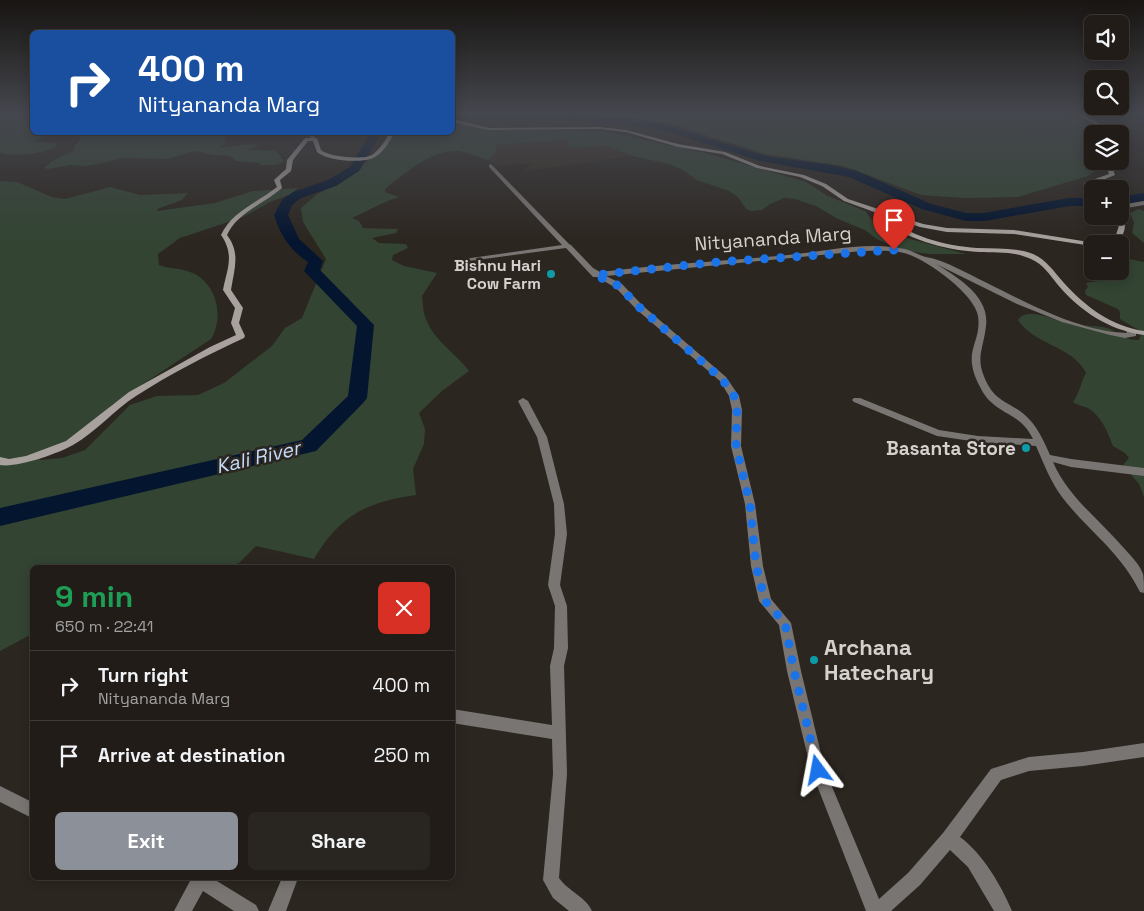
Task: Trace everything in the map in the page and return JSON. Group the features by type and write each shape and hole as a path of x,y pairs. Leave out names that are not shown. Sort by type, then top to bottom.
{"street":[{"path":"0,462 9,463 28,459 69,443 132,394 213,349 241,336 235,323 239,308 228,290 234,261 230,241 224,232 237,218 276,191 280,186 277,180 289,170 290,160 293,156"},
{"path":"324,156 330,159 371,156"},
{"path":"728,156 759,167 802,176 824,185 839,196 880,212 934,228 956,231 1014,232 1084,243"},
{"path":"492,166 595,275 619,286 645,313 722,379 734,396 737,410 736,446 750,504 756,566 765,601 785,623 794,671 818,770 877,911 914,879 949,838 996,774 1029,764 1083,759 1144,750"},
{"path":"1099,180 1112,175 1110,170"},
{"path":"1129,207 1144,203"},
{"path":"880,212 884,218 900,228 942,244 969,250 1009,250 1031,256 1044,264 1095,316 1109,325 1144,333"},
{"path":"457,262 569,246"},
{"name":"Nityananda Marg","path":"595,275 718,262 863,251 906,251 922,258 970,292 977,302 984,323 975,356 980,377 993,398 1027,422 1057,481 1081,512 1112,543 1140,579 1144,588"},
{"path":"922,258 940,262 992,289 1064,320 1098,331 1122,335 1133,334 1130,331"},
{"path":"857,400 938,433 978,439 1038,442"},
{"path":"522,401 542,437 559,504 561,534 554,586 561,606 561,648 557,666 560,774 551,880 559,892 583,911"},
{"path":"1045,457 1079,464 1144,472"},
{"path":"455,716 558,733"},
{"path":"0,794 30,809"},
{"path":"949,838 964,848 986,880 1003,911"},
{"path":"183,911 197,880"},
{"path":"201,880 250,911"},
{"path":"277,911 289,880"}],"shaded area":[{"path":"493,156 632,156 527,171 524,169 535,163 496,166 489,160"}],"green space":[{"path":"63,156 180,156 167,159 124,158 87,166 71,165 44,168 55,159"},
{"path":"221,156 280,156 284,161 276,165 260,165 262,163 236,161 230,156"},
{"path":"374,156 435,156 418,164 385,189 385,192 399,197 352,218 359,221 363,228 398,229 396,233 372,238 379,243 406,244 408,248 393,255 392,260 404,266 437,273 422,296 425,317 434,334 469,371 442,391 419,413 425,429 424,444 413,469 416,495 383,502 356,513 334,531 314,559 256,546 239,563 232,565 30,565 30,635 0,651 0,181 17,182 52,197 65,199 110,187 140,195 188,193 182,200 157,209 157,211 215,203 253,191 298,188 291,194 270,202 243,217 180,238 158,254 159,265 190,272 206,283 212,291 216,300 217,320 211,339 113,404 77,437 41,454 40,460 62,458 85,450 130,405 157,396 198,395 224,383 272,346 285,328 302,318 326,259 303,222 301,208 316,195 359,171"},
{"path":"474,156 493,156 489,160"},
{"path":"632,156 714,156 806,182 828,196 865,211 875,224 910,239 966,254 929,254 900,250 816,206 795,199 784,198 762,210 751,211 746,209 738,197 729,191 697,180 683,170 669,164"},
{"path":"775,156 1084,156 1084,170 1096,170 1088,176 1018,197 965,198 921,195 844,166"},
{"path":"1139,209 1144,211 1144,243 1132,233 1134,223 1130,213"},
{"path":"1129,259 1144,262 1144,497 1139,484 1123,465 1129,458 1125,453 1113,446 1106,430 1093,412 1073,402 1086,373 1080,364 1063,351 1034,335 1018,320 1022,316 1035,314 1069,324 1107,328 1126,338 1139,340 1142,332 1120,319 1118,309 1086,295 1085,291 1088,287 1086,283 1129,280"}],"waterway":[{"name":"Kali River","path":"0,517 179,474 309,446 357,398 366,325 312,271 316,261 294,242 286,230 281,215 287,203 297,195 332,183 355,169 362,156"},
{"name":"Kali River","path":"753,156 853,174 927,206 946,213 966,217 985,217 1003,212 1069,202 1084,202"},
{"name":"Kali River","path":"1129,200 1144,197"}],"place":[{"name":"Bishnu Hari Cow Farm","path":"551,274"},
{"name":"Basanta Store","path":"1026,448"},
{"name":"Archana Hatechary","path":"814,660"}],"route":[{"path":"818,770 794,671 785,623 765,601 756,566 750,504 736,446 737,410 734,396 722,379 686,346 656,323 619,286 595,275 662,267 835,252 894,250"}]}
